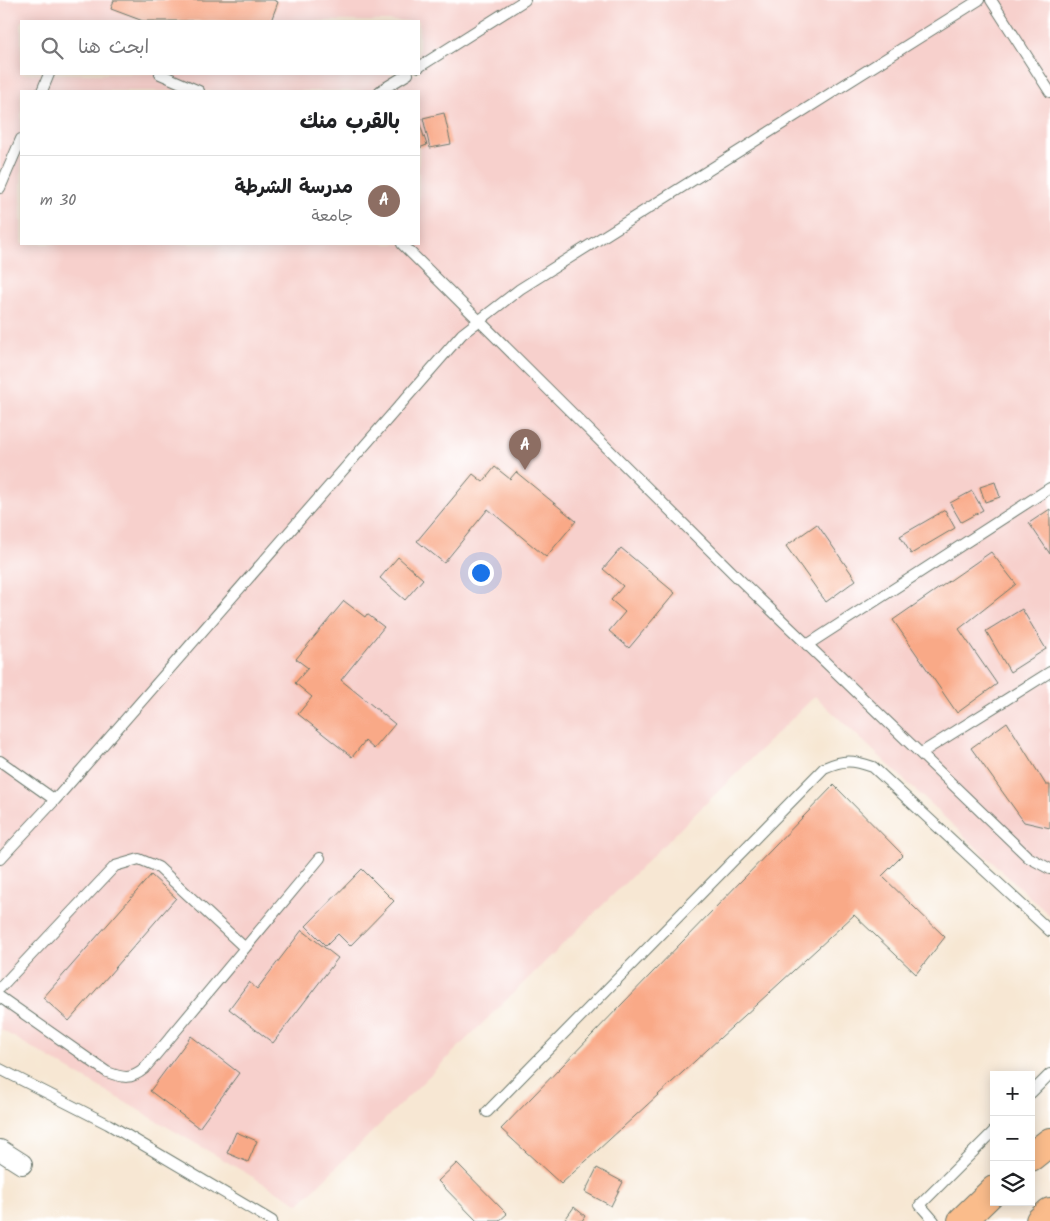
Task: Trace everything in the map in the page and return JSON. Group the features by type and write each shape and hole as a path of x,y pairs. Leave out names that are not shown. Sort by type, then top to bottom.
{"highway":[{"path":"1035,1154 1050,1142"},
{"path":"962,1221 990,1194"},
{"path":"1040,1221 1050,1212"}],"street":[{"path":"0,1150 22,1164"}],"lane":[{"path":"420,66 525,0"},
{"path":"0,859 55,800 462,334 520,289 979,0"},
{"path":"991,0 1050,92"},
{"path":"42,90 49,75"},
{"path":"162,75 197,90"},
{"path":"382,90 406,75"},
{"path":"0,188 20,141"},
{"path":"403,245 807,645 921,752 1028,857 1050,869"},
{"path":"807,645 1050,488"},
{"path":"921,752 1050,672"},
{"path":"0,761 55,800"},
{"path":"487,1112 824,768 840,761 857,762 873,768 1050,931"},
{"path":"0,997 107,1072 123,1078 135,1076 144,1069 320,858"},
{"path":"0,988 115,866 139,859 158,867 245,948"},
{"path":"0,1069 108,1124 259,1218 272,1221"},
{"path":"1035,1089 1050,1074"},
{"path":"934,1221 920,1205 990,1135"}],"shaded area":[{"path":"0,0 1050,0 1050,916 815,696 299,1204 0,1029"}],"building":[{"path":"114,0 273,0 278,2 271,20 140,20 111,9"},
{"path":"444,113 451,144 430,148 423,118"},
{"path":"420,125 427,145 420,148"},
{"path":"495,467 510,479 516,472 576,521 546,557 488,509 444,563 417,541 473,474 483,482"},
{"path":"995,482 1000,497 985,502 980,487"},
{"path":"972,491 983,510 961,522 950,503"},
{"path":"1050,509 1050,554 1029,523"},
{"path":"945,510 955,528 911,554 900,536"},
{"path":"817,524 856,580 826,602 786,546"},
{"path":"621,548 675,593 629,648 609,631 625,612 611,600 623,586 603,569"},
{"path":"991,552 1016,584 959,629 997,684 957,713 893,620"},
{"path":"398,557 423,579 405,600 380,578"},
{"path":"344,601 365,617 367,614 384,627 341,680 395,724 374,749 365,741 352,757 298,714 312,697 295,683 308,668 296,659"},
{"path":"1022,609 1046,649 1010,672 986,631"},
{"path":"1007,722 1046,785 1050,785 1050,828 1024,822 971,748"},
{"path":"834,785 903,855 882,876 945,937 916,974 854,915 561,1184 501,1129"},
{"path":"362,869 394,901 350,946 338,934 326,946 306,926"},
{"path":"151,875 176,898 69,1021 43,998"},
{"path":"302,930 338,958 273,1043 229,1009 249,982 257,989"},
{"path":"191,1036 239,1073 199,1128 150,1091"},
{"path":"236,1132 257,1141 248,1162 227,1153"},
{"path":"457,1163 507,1214 499,1221 477,1221 438,1181"},
{"path":"597,1168 623,1182 611,1206 585,1192"},
{"path":"574,1207 585,1216 582,1221 564,1221"}],"place":[{"name":"مدرسة الشرطة","path":"525,470"}]}
